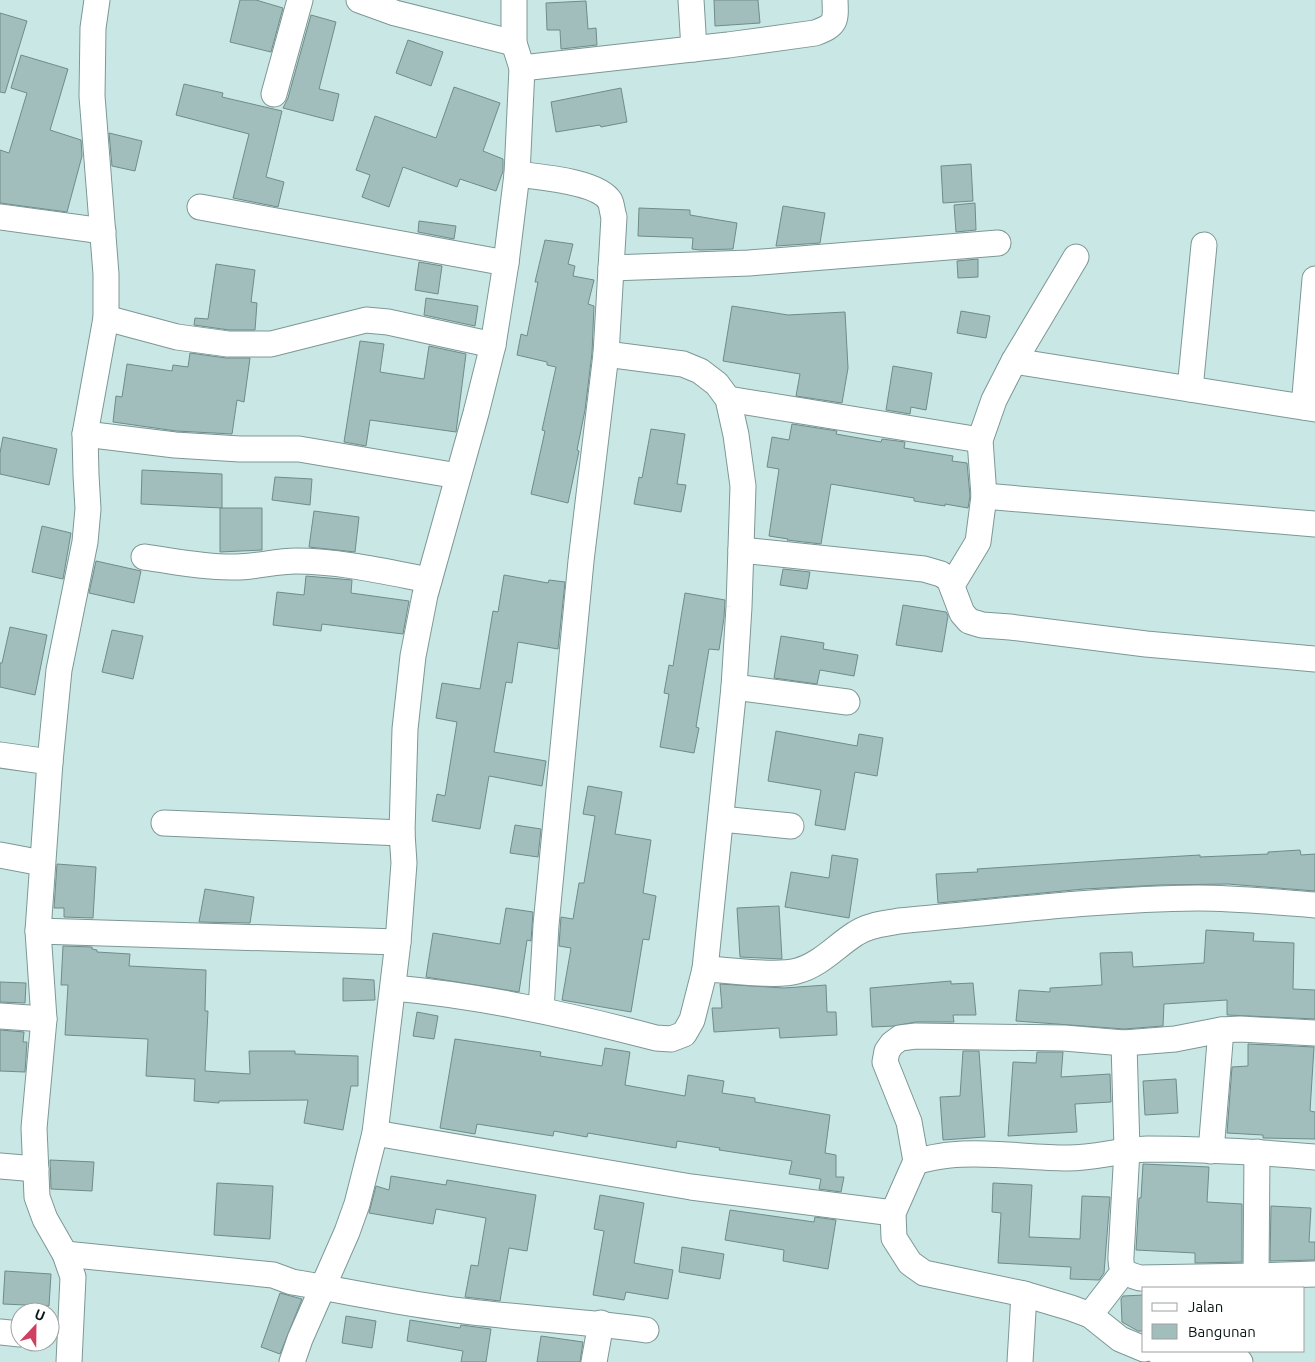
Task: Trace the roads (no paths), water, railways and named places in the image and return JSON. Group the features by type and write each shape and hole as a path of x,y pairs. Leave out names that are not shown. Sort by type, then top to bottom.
{"street":[{"path":"63,1346 73,1277 65,1254 45,1219 37,1197 34,1128 44,1019 38,931 50,762 59,670 85,542 88,509 85,434 106,318 106,274 92,96 93,28 97,0"},
{"path":"274,94 300,0"},
{"path":"359,0 395,12 514,43"},
{"path":"292,1362 350,1223 375,1133 394,988 398,942 404,863 402,833 405,729 414,656 429,580 493,345 517,174 522,68 514,43 514,0"},
{"path":"690,0 694,49"},
{"path":"522,68 694,49 815,33 828,28 834,23 836,14 835,0"},
{"path":"517,174 584,185 599,191 609,201 614,217 606,354 580,571 546,925 541,1010"},
{"path":"200,207 506,263"},
{"path":"0,217 103,231"},
{"path":"611,268 749,263 998,243"},
{"path":"1190,389 1204,245"},
{"path":"952,584 978,542 984,496 980,440 994,400 1014,361 1076,256"},
{"path":"1014,361 1310,408 1315,279"},
{"path":"106,318 177,337 228,344 271,344 366,320 388,322 493,345"},
{"path":"394,988 443,992 541,1010 656,1038 671,1039 684,1034 692,1020 705,969 734,687 743,486 736,435 728,399 717,384 700,371 683,364 606,354"},
{"path":"728,399 980,440"},
{"path":"85,434 194,446 240,449 298,449 458,476"},
{"path":"984,496 1315,524"},
{"path":"741,550 924,569 940,574 949,579 952,584 962,613 969,621 982,626 1010,627 1146,644 1315,659"},
{"path":"144,557 214,567 298,561 364,568 429,580"},
{"path":"734,687 847,702"},
{"path":"0,755 50,762"},
{"path":"721,820 790,826"},
{"path":"164,823 402,833"},
{"path":"0,855 42,863"},
{"path":"705,969 777,973 797,972 814,964 856,933 874,926 899,921 1142,900 1208,898 1315,905"},
{"path":"38,931 398,942"},
{"path":"0,1016 44,1019"},
{"path":"1142,1348 1120,1339 1090,1316 1071,1308 1024,1294 924,1273 910,1263 894,1238 893,1214 916,1160 909,1122 885,1062 887,1051 900,1038 916,1036 1064,1038 1124,1043 1176,1039 1221,1030 1240,1029 1315,1033"},
{"path":"1211,1151 1221,1030"},
{"path":"1124,1043 1127,1150 1120,1256 1120,1265 1124,1271 1140,1278 1315,1274"},
{"path":"375,1133 691,1187 893,1214"},
{"path":"916,1160 948,1155 976,1154 1068,1158 1146,1149 1257,1152 1315,1156"},
{"path":"1256,1276 1257,1152"},
{"path":"0,1166 36,1169"},
{"path":"65,1254 273,1275 292,1282 435,1307 522,1317 601,1323 646,1330"},
{"path":"1090,1316 1124,1271"},
{"path":"1020,1362 1024,1294"},
{"path":"594,1362 601,1323"},
{"path":"1165,1352 1240,1362"}]}
